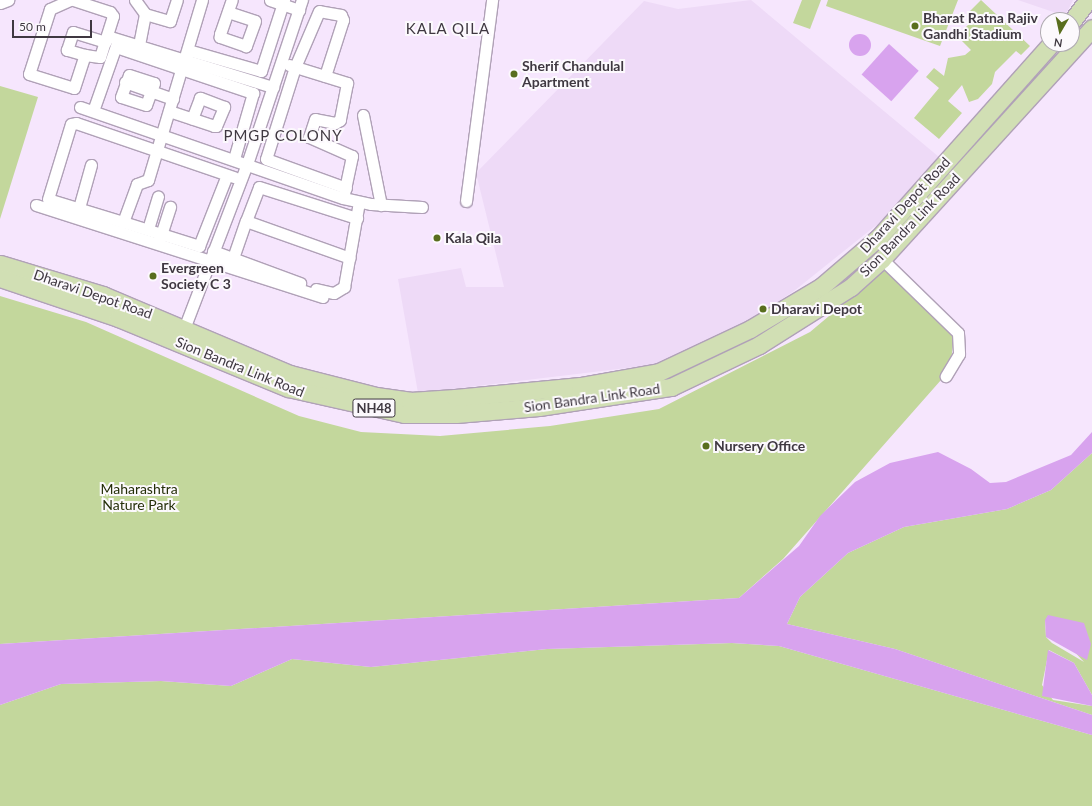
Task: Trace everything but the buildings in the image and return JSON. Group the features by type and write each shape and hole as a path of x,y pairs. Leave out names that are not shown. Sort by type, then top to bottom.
{"main road":[{"path":"1079,12 1088,0"},
{"name":"Sion Bandra Link Road","path":"0,278 181,335 288,388 352,404 428,415 539,406 671,387 759,345 851,286 882,258 1091,33"},
{"name":"Dharavi Depot Road","path":"0,264 103,295 181,335 290,374 352,391 410,401 580,386 659,372 750,329 822,286 878,238 1044,52"},
{"path":"1014,86 1029,99"},
{"path":"983,121 996,135"}],"street":[{"path":"0,2 8,0"},
{"path":"85,55 74,88 29,74 50,9 71,0 113,14 106,38 99,58 68,50 73,32 106,38 117,43 165,58 185,60 273,87"},
{"path":"135,0 145,8 170,21 177,0"},
{"path":"123,222 137,184 148,180 163,135 202,0"},
{"path":"228,12 232,0"},
{"path":"181,335 247,164 301,5 270,0"},
{"path":"466,201 492,0"},
{"path":"242,78 262,69 283,2"},
{"path":"139,45 145,8"},
{"path":"325,76 343,20 341,15 315,12 295,67 266,159 344,193 359,202 381,205 422,207"},
{"path":"117,43 139,45 165,58"},
{"path":"93,111 117,43"},
{"path":"280,64 348,83 342,113 335,123 315,119 309,137 352,156 344,193"},
{"path":"234,159 254,96 242,78"},
{"path":"151,92 143,105 121,97 125,82 173,99"},
{"path":"80,106 247,164 344,193"},
{"path":"170,111 192,119"},
{"path":"363,115 381,205"},
{"path":"241,180 76,123 71,124 48,197 78,213 160,239 210,262 323,297"},
{"path":"78,213 91,165"},
{"path":"36,205 123,222 148,229 160,239 202,245 227,175"},
{"path":"233,258 259,187 357,218"},
{"path":"148,229 158,196"},
{"path":"214,251 334,293 344,287 359,202"},
{"path":"160,239 170,207"},
{"path":"246,221 350,258"},
{"path":"882,258 958,333 959,354 946,376"}],"shaded area":[{"path":"751,0 939,157 879,223 794,291 737,329 652,365 418,393 398,279 461,268 466,287 504,287 476,173 644,1 678,9"},
{"path":"1018,0 1073,0 1067,12 1053,12"},
{"path":"860,34 868,37 871,45 868,53 860,56 852,53 849,45 852,37"},
{"path":"889,44 919,71 891,101 862,74"},
{"path":"1092,432 1092,453 1051,490 1007,509 904,527 848,553 800,597 787,624 895,649 1092,715 1092,735 779,646 732,643 547,649 371,667 292,659 231,686 161,681 61,684 0,705 0,644 739,598 799,546 820,516 855,482 890,463 938,452 971,469 990,483 1006,482 1071,455"},
{"path":"1048,615 1084,623 1091,644 1087,660 1046,637 1045,620"},
{"path":"1048,650 1074,663 1092,695 1092,706 1042,696"}],"green space":[{"path":"802,0 821,0 810,29 793,23"},
{"name":"Bharat Ratna Rajiv Gandhi Stadium","path":"828,0 958,0 940,46 826,6"},
{"path":"981,0 1030,46 1021,55 1016,51 995,72 992,84 978,99 969,102 962,85 948,101 962,113 939,139 914,118 939,88 926,77 934,68 944,76 948,58 965,55 971,50 957,36 973,20 967,14"},
{"path":"0,86 38,97 0,219"},
{"name":"Maharashtra Nature Park","path":"885,269 954,334 951,362 941,380 783,559 739,598 0,644 0,296 86,322 299,416 361,432 440,436 550,426 659,409 810,332"},
{"path":"1092,453 1092,695 1074,663 1049,650 1042,685 1053,700 1092,706 1092,715 895,649 787,624 800,597 848,553 904,527 1007,509 1051,490","holes":["1045,620 1084,662 1052,643 1046,637"]},
{"path":"732,643 779,646 1092,735 1092,806 0,806 0,705 61,684 161,681 231,686 292,659 371,667 547,649"}],"place":[{"name":"Bharat Ratna Rajiv Gandhi Stadium","path":"915,26"},
{"name":"Sherif Chandulal Apartment","path":"514,74"},
{"name":"Kala Qila","path":"437,238"},
{"name":"Evergreen Society C 3","path":"153,276"},
{"name":"Dharavi Depot","path":"763,309"},
{"name":"Nursery Office","path":"706,446"}],"district":[{"name":"KALA QILA","path":"448,29"},
{"name":"PMGP COLONY","path":"283,136"}]}
